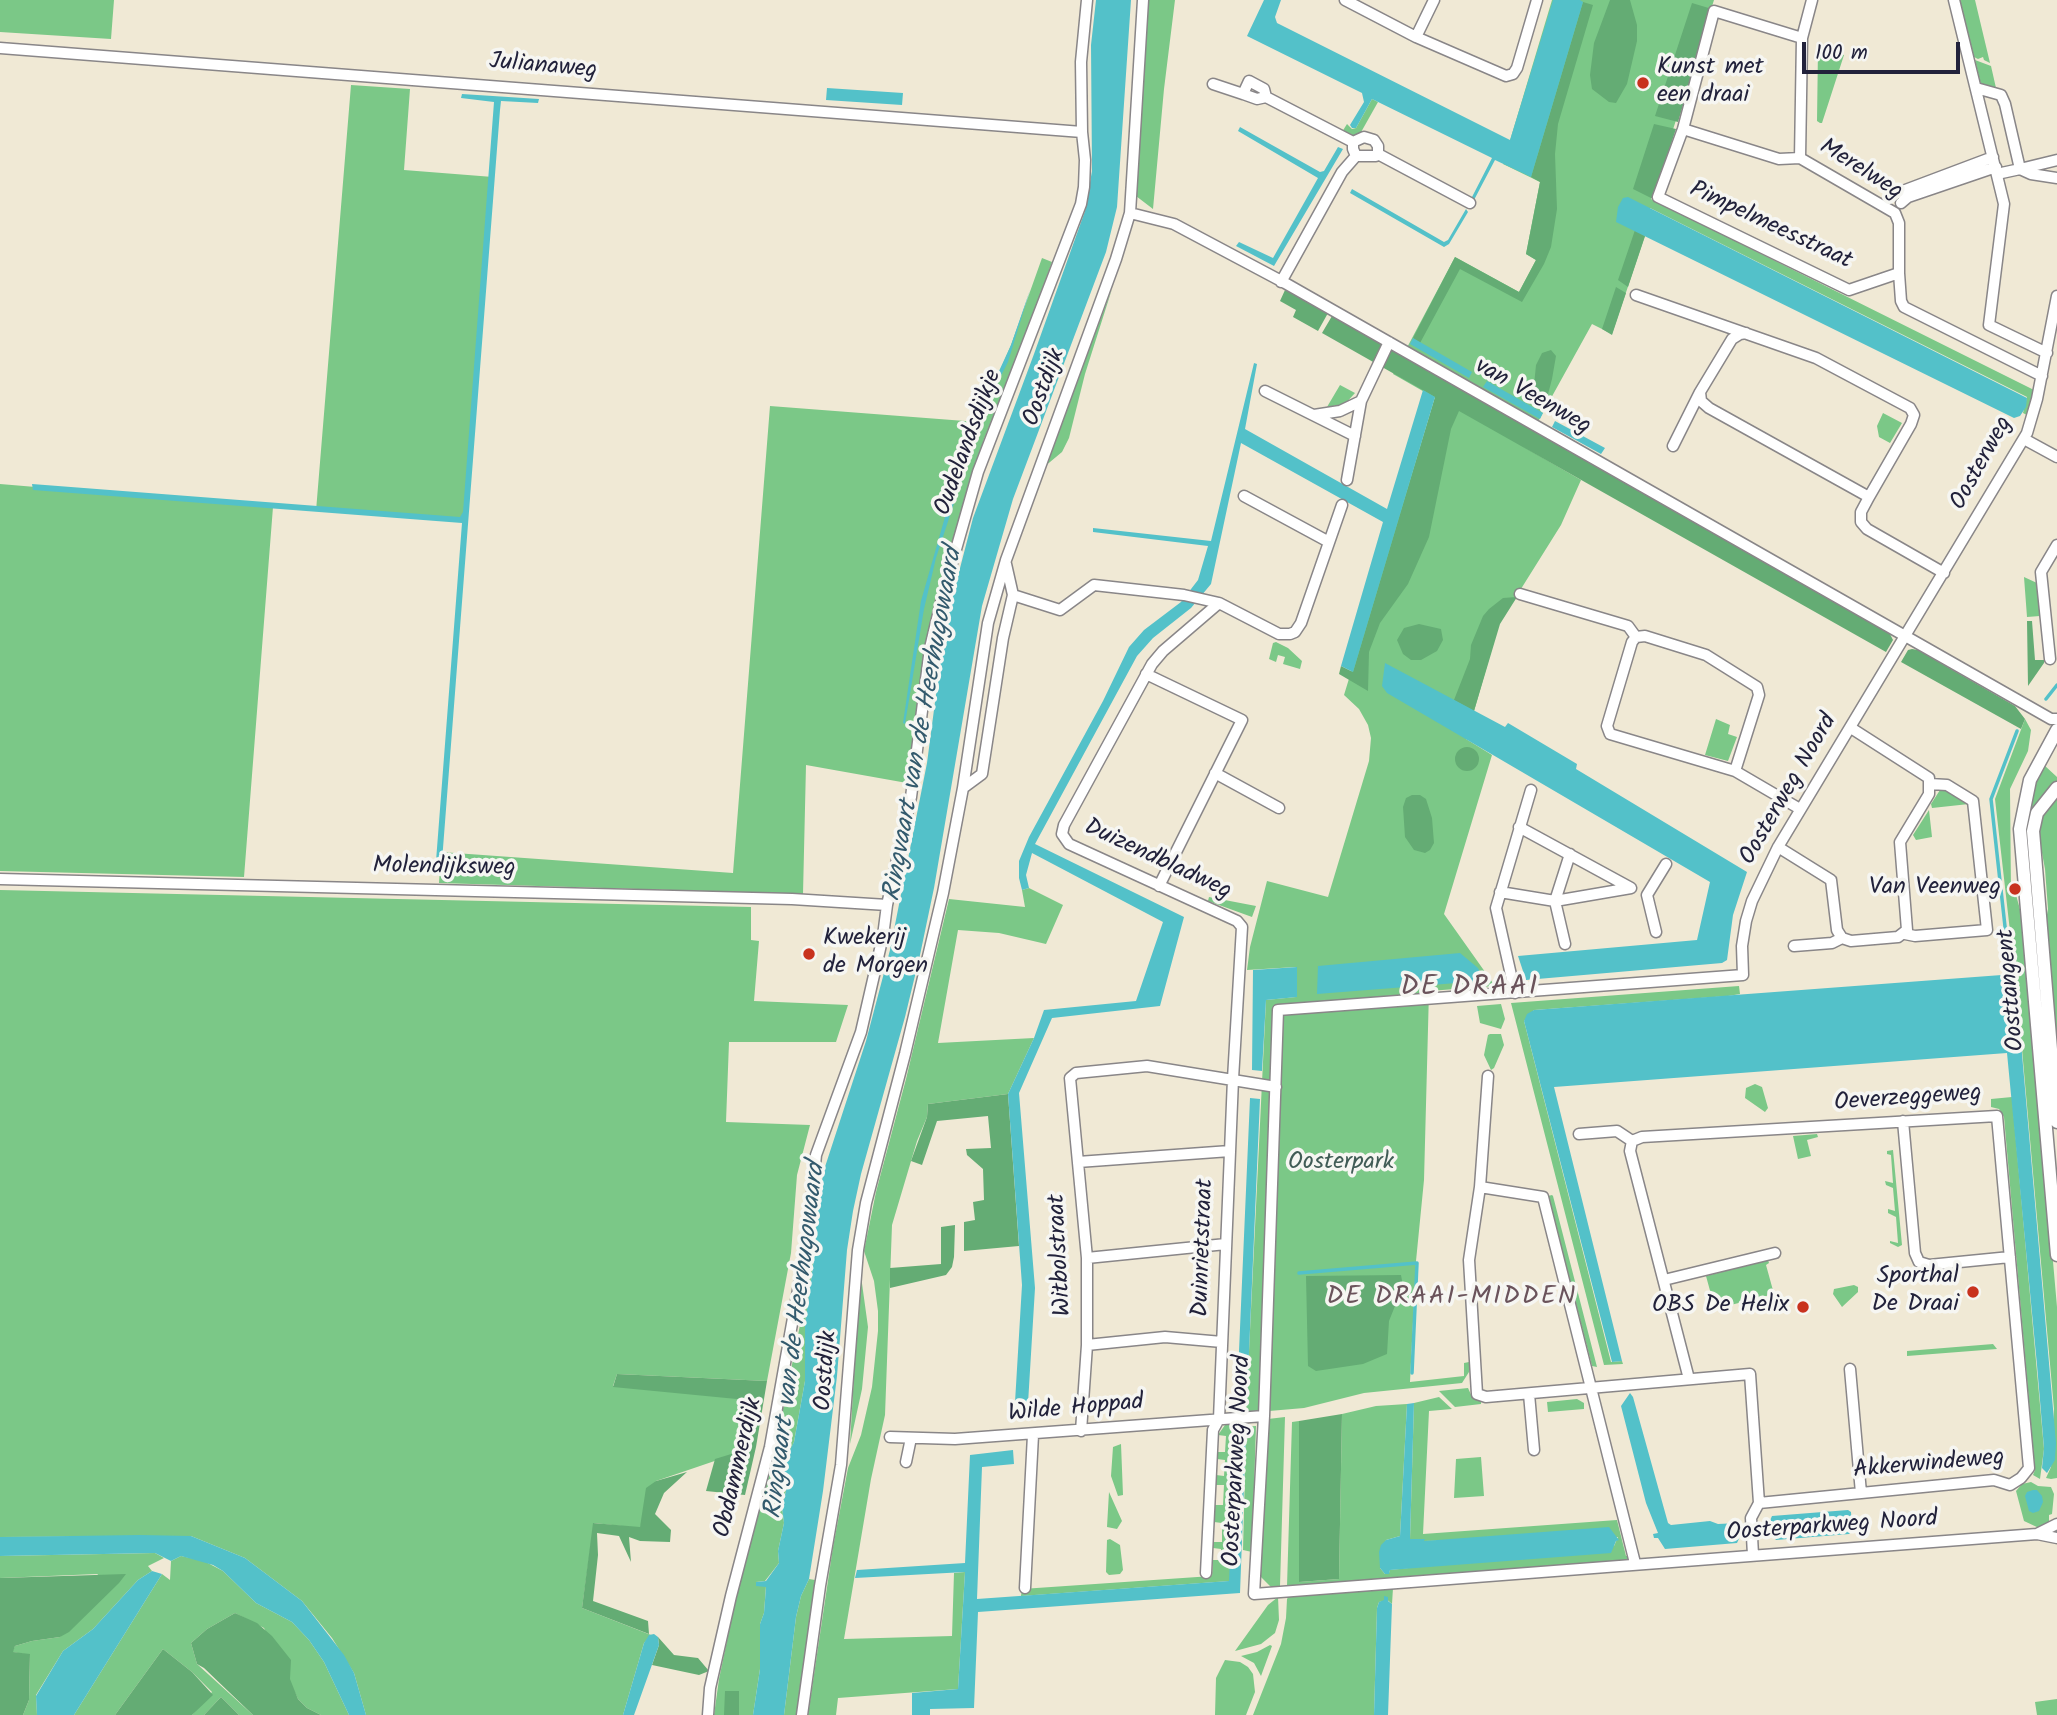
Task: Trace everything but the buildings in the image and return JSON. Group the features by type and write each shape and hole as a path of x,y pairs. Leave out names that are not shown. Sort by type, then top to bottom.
{"main road":[{"name":"Oosttangent","path":"2055,733 2030,780 2020,829 2057,1255"},
{"name":"Oosttangent","path":"2057,788 2037,813 2032,831 2057,1122"}],"street":[{"name":"Oudelandsdijkje","path":"887,905 911,797 930,648 941,602 978,472 1081,204 1085,160 1081,62 1087,0"},
{"name":"Oostdijk","path":"802,1715 841,1465 858,1250 866,1203 930,952 963,788 988,623 1006,560 1116,259 1130,213 1143,0"},
{"path":"1345,0 1416,37 1502,76 1510,76 1517,68 1537,0"},
{"path":"1416,37 1434,0"},
{"name":"Merelweg","path":"1812,0 1802,38 1800,158 1895,213 1899,223 1899,273 1904,307 2042,376"},
{"path":"1954,0 2004,204 1989,326 2047,354"},
{"name":"Pimpelmeesstraat","path":"1802,38 1714,11 1683,129 1658,197 1849,290 1899,273"},
{"name":"Julianaweg","path":"0,48 1082,132"},
{"path":"1213,83 1243,94 1249,81 1264,89 1266,97 1353,142"},
{"path":"1976,88 2001,95 2020,169"},
{"path":"1683,129 1779,159 1800,158"},
{"path":"1353,142 1365,132 1378,146 1378,154"},
{"path":"1353,142 1356,156"},
{"path":"1356,156 1373,158 1378,154"},
{"path":"1378,154 1470,203"},
{"path":"1281,282 1342,172 1356,156"},
{"path":"1897,199 1943,180 1995,166 2057,178 2054,161 2020,169"},
{"name":"van Veenweg","path":"1130,213 1174,224 1281,282 1906,637"},
{"path":"1636,295 1828,363 1911,410 1914,415 1912,424 1861,512 1862,525 1944,573"},
{"name":"Oosterweg","path":"1906,637 2024,439 2034,412 2057,296"},
{"path":"1673,446 1700,392 1732,339 1746,333"},
{"path":"1347,480 1361,401 1389,342"},
{"path":"1265,391 1355,436"},
{"path":"1700,392 1701,401 1709,408 1869,497"},
{"path":"1314,415 1340,411 1361,401"},
{"path":"2024,439 2057,457"},
{"path":"1244,496 1329,542"},
{"path":"1006,560 1013,595 1060,610 1094,585 1184,594 1219,603 1285,635 1295,632 1301,623 1342,505"},
{"path":"2050,659 2041,572 2057,545"},
{"path":"2043,590 2057,598"},
{"path":"1520,594 1628,626 1636,637"},
{"name":"Oostdijk","path":"963,788 982,774 1003,638 1013,595"},
{"name":"Duizendbladweg","path":"1219,603 1163,651 1146,674 1063,825 1062,834 1069,844 1241,925 1233,1079"},
{"path":"1735,771 1759,695 1757,687 1706,655 1645,636 1636,637 1632,642 1607,726 1610,734 1735,771 1800,809"},
{"path":"1906,637 2051,719 2057,719"},
{"name":"Oosterweg Noord","path":"1743,975 1742,946 1746,921 1759,883 1800,809 1906,637"},
{"path":"1146,674 1242,720 1159,886"},
{"path":"2023,702 2055,733 2057,749"},
{"path":"1851,728 1925,774 1930,784 1929,794 1900,842 1908,925 1905,934"},
{"path":"1215,773 1279,808"},
{"path":"1778,847 1832,880 1837,930 1842,938 1851,941 1905,934 1915,936 1987,930 1973,801 1947,785 1930,784"},
{"path":"1515,993 1496,908 1531,790"},
{"path":"1519,827 1647,895"},
{"path":"1565,944 1555,901 1570,854"},
{"path":"1656,932 1647,895 1666,864"},
{"name":"Molendijksweg","path":"0,878 751,898 887,905"},
{"path":"1500,892 1555,901 1631,888"},
{"name":"Obdammerdijk","path":"708,1715 710,1688 731,1596 770,1447 808,1234 817,1155 861,1032 883,936 887,905"},
{"path":"1794,946 1832,943 1842,938"},
{"name":"Oosterparkweg Noord","path":"1743,975 1278,1010 1264,1416 1254,1594 2037,1534 2057,1538"},
{"name":"Witbolstraat","path":"1082,1430 1087,1345 1087,1258 1070,1078 1076,1073 1147,1066 1233,1079"},
{"path":"1488,1076 1480,1186 1469,1260 1475,1391 1482,1397 1750,1374 1759,1503 1751,1518 1753,1555"},
{"path":"1233,1079 1276,1087"},
{"name":"Duinrietstraat","path":"1206,1573 1213,1430 1219,1419 1233,1079"},
{"name":"Oeverzeggeweg","path":"1579,1134 1617,1131 1632,1141 1646,1137 1997,1116 2018,1346"},
{"path":"1903,1121 1916,1258 1919,1262 1929,1265 2010,1257"},
{"path":"1632,1141 1630,1151 1689,1379"},
{"path":"1078,1163 1230,1151"},
{"path":"1480,1186 1543,1197 1635,1563"},
{"path":"1087,1258 1226,1244"},
{"path":"1664,1280 1775,1253"},
{"path":"1087,1345 1165,1336 1222,1342"},
{"name":"Akkerwindeweg","path":"1759,1503 1994,1480 2010,1485 2025,1474 2030,1461 2018,1346"},
{"path":"1850,1369 1861,1493"},
{"path":"1528,1394 1534,1450"},
{"name":"Wilde Hoppad","path":"891,1437 955,1440 1264,1416"},
{"path":"1025,1588 1032,1435"},
{"path":"906,1462 911,1438"},
{"name":"Oosterparkweg Noord","path":"2037,1534 2057,1524"}],"green space":[{"path":"0,0 114,0 111,39 0,32"},
{"path":"1148,0 1175,0 1153,209 1136,196"},
{"name":"Oosterpark","path":"1552,0 1714,0 1651,199 2034,390 2029,416 2023,413 2027,397 1650,208 1646,233 1612,334 1592,324 1524,447 1581,480 1561,525 1499,624 1466,739 1492,755 1444,914 1495,986 1429,991 1424,1180 1416,1261 1410,1382 1464,1376 1464,1363 1469,1362 1469,1372 1462,1383 1364,1393 1304,1408 1246,1413 1266,1000 1296,997 1296,967 1247,970 1250,947 1267,881 1328,897 1369,761 1371,738 1368,725 1359,709 1344,695 1435,398 1393,374 1455,257 1519,292 1536,260 1526,254 1540,182 1503,164"},
{"path":"1610,0 1630,0 1637,25 1637,41 1627,84 1616,103 1609,102 1592,89 1590,75 1594,43"},
{"path":"1960,0 1975,0 1990,63 1983,57 1974,57"},
{"path":"1583,2 1593,5 1558,124 1555,154 1557,209 1551,247 1544,264 1522,302 1460,269 1420,343 1413,338 1455,257 1519,292 1536,260 1526,254 1540,182 1531,177"},
{"path":"1692,3 1712,9 1678,122 1655,116"},
{"path":"1818,48 1844,55 1820,123 1817,121"},
{"path":"1975,60 1991,66 1996,88 1989,89 1981,85"},
{"path":"351,85 410,89 404,170 493,177 466,521 316,511"},
{"path":"1372,99 1378,102 1360,134 1355,137 1342,132 1347,124 1352,129 1356,128"},
{"path":"1654,124 1676,129 1653,199 1633,189"},
{"path":"1635,230 1645,236 1628,287 1618,280"},
{"path":"1042,258 1052,262 1014,367 984,439 965,503 907,783 806,765 803,894 439,883 441,852 733,873 770,406 978,422 1011,345"},
{"path":"1616,287 1626,293 1612,335 1602,329"},
{"path":"1112,289 1085,374 1069,438 1062,452 1044,467"},
{"path":"1285,290 1328,313 1318,331 1293,317 1296,310 1280,301"},
{"path":"1332,316 1890,634 1893,640 1886,652 1459,411 1451,429 1429,537 1408,584 1380,623 1369,652 1368,691 1339,674 1341,666 1353,672 1435,397 1322,333"},
{"path":"1551,350 1556,356 1552,379 1547,398 1538,403 1533,395 1536,365 1542,353"},
{"path":"1340,385 1355,393 1345,404 1327,407"},
{"path":"1883,413 1902,423 1890,443 1879,437 1877,426"},
{"path":"0,484 273,507 244,877 0,871"},
{"path":"2024,577 2037,583 2040,616 2027,617"},
{"path":"1517,597 1500,624 1474,711 1454,700 1470,659 1471,645 1483,616 1489,609 1503,598"},
{"path":"2027,621 2032,621 2035,660 2044,660 2028,686"},
{"path":"1419,624 1441,629 1443,640 1437,651 1421,660 1411,660 1403,654 1397,640 1404,628"},
{"path":"1273,643 1288,648 1302,661 1300,669 1283,664 1285,657 1278,655 1276,662 1269,659"},
{"path":"1912,649 2015,706 2025,719 2021,729 1901,662 1908,650"},
{"path":"1716,719 1730,725 1728,734 1737,737 1728,761 1705,755"},
{"path":"2025,719 2031,730 2028,751 2010,789 2011,894 2016,895 2023,920 2057,1307 2057,1478 2051,1479 2046,1478 2051,1467 2054,1409 2017,993 1995,799"},
{"path":"1467,747 1475,751 1479,759 1475,767 1467,771 1459,767 1455,759 1459,751"},
{"path":"2044,765 2057,777 2057,781 2030,816 2027,825 2030,841 2023,841 2035,784"},
{"path":"1945,788 1969,804 1932,808 1931,804 1940,790"},
{"path":"1420,795 1426,799 1432,818 1434,843 1425,853 1414,850 1405,837 1403,807 1406,798"},
{"path":"2057,798 2057,1068 2045,869 2039,837 2042,818"},
{"path":"1929,810 1932,837 1916,840 1913,835"},
{"path":"1029,888 1063,905 1046,944 999,933 958,930 938,1043 1034,1038 1008,1094 928,1104 927,1117 917,1141 892,1225 885,1415 871,1479 844,1639 952,1636 954,1573 965,1572 958,1689 838,1698 836,1715 808,1715 833,1547 848,1468 861,1435 872,1387 878,1311 874,1281 864,1251 876,1192 949,899 1025,907 1022,890"},
{"path":"0,890 751,907 751,940 759,941 754,1001 848,1005 836,1042 729,1042 726,1122 810,1125 797,1175 791,1253 767,1381 617,1374 613,1386 747,1399 741,1452 656,1481 640,1528 594,1523 582,1608 651,1635 644,1643 623,1715 366,1715 354,1673 332,1638 302,1601 245,1558 191,1536 0,1537"},
{"path":"1209,897 1256,906 1252,917 1208,901"},
{"path":"1739,986 1740,994 1728,996 1534,1010 1524,1021 1611,1362 1622,1361 1623,1364 1604,1365 1511,1003"},
{"path":"1501,1004 1505,1019 1501,1029 1480,1023 1477,1006"},
{"path":"1490,1034 1501,1034 1504,1045 1491,1070 1484,1055"},
{"path":"1755,1084 1762,1087 1768,1108 1765,1112 1745,1098 1746,1088"},
{"path":"1008,1094 1019,1246 964,1251 964,1222 975,1220 973,1202 984,1200 983,1169 967,1155 966,1149 991,1148 988,1116 937,1121 922,1165 911,1161 927,1117 928,1104"},
{"path":"2012,1097 2044,1449 2040,1479 2033,1475 2035,1470 2004,1117 1999,1109 1991,1107 1991,1099"},
{"path":"1817,1134 1818,1137 1807,1140 1811,1156 1798,1159 1793,1136"},
{"path":"1893,1150 1902,1245 1898,1247 1890,1243 1898,1243 1896,1217 1888,1213 1888,1209 1895,1211 1893,1188 1886,1185 1885,1181 1893,1183 1891,1155 1887,1154 1887,1151"},
{"path":"1552,1195 1597,1367 1592,1366 1548,1196"},
{"path":"955,1225 954,1257 952,1267 946,1275 890,1288 890,1268 941,1264 941,1227"},
{"path":"814,1256 805,1324 805,1381 794,1442 782,1472 788,1483 782,1507 784,1523 778,1551 779,1563 765,1581 756,1582 756,1586 766,1586 764,1613 760,1624 760,1669 753,1715 714,1715 739,1583 754,1522 770,1473"},
{"path":"1768,1260 1766,1265 1774,1294 1715,1309 1706,1276"},
{"path":"860,1269 868,1327 862,1389 850,1444"},
{"path":"1401,1275 1403,1286 1389,1321 1387,1354 1363,1364 1316,1371 1308,1366 1306,1276"},
{"path":"1854,1285 1858,1287 1858,1292 1842,1307 1833,1294 1834,1289"},
{"path":"1993,1344 1997,1349 1907,1356 1907,1351"},
{"path":"617,1374 767,1381 745,1495 706,1491 715,1459 741,1451 747,1400 613,1387"},
{"path":"1468,1388 1473,1399 1481,1401 1481,1404 1455,1407 1439,1391"},
{"path":"1439,1397 1452,1409 1429,1411 1423,1534 1617,1520 1626,1556 1630,1556 1628,1560 1287,1586 1292,1422 1299,1421 1299,1582 1339,1579 1342,1414 1376,1406 1407,1404 1400,1536 1386,1540 1380,1568 1385,1574 1390,1570 1614,1546 1618,1537 1424,1541 1410,1539 1414,1403"},
{"path":"1577,1399 1584,1403 1584,1409 1548,1412 1547,1402"},
{"path":"1342,1414 1339,1579 1299,1582 1299,1421"},
{"path":"1285,1417 1280,1586 1271,1587 1260,1576 1268,1419"},
{"path":"1238,1424 1238,1427 1256,1426 1252,1552 1243,1550 1246,1433 1236,1432 1230,1581 1021,1596 1022,1589 1212,1576 1213,1560 1221,1560 1221,1549 1213,1548 1213,1542 1222,1542 1222,1523 1214,1522 1215,1505 1223,1505 1224,1485 1216,1485 1216,1475 1224,1476 1225,1460 1217,1459 1217,1452 1225,1452 1226,1436 1218,1435 1225,1425"},
{"path":"1121,1444 1123,1495 1118,1496 1111,1476 1113,1447"},
{"path":"1481,1457 1484,1496 1454,1498 1456,1459"},
{"path":"687,1472 664,1493 655,1514 671,1530 670,1542 640,1541 629,1537 631,1562 619,1536 597,1533 598,1555 593,1601 648,1621 649,1634 582,1608 593,1523 640,1527 646,1488 656,1481"},
{"path":"2031,1482 2038,1486 2051,1487 2054,1494 2049,1524 2039,1528 2024,1521 2016,1491 2022,1484"},
{"path":"1109,1492 1122,1521 1117,1529 1107,1527"},
{"path":"1107,1540 1120,1545 1123,1570 1120,1574 1109,1575 1106,1572"},
{"path":"155,1553 164,1558 148,1566 152,1571 138,1580 93,1629 63,1651 36,1695 37,1715 23,1715 29,1700 30,1655 12,1652 15,1646 60,1637 98,1574 0,1578 0,1556"},
{"path":"181,1556 204,1561 223,1571 256,1603 292,1622 324,1662 349,1715 321,1715 307,1708 298,1699 264,1628 235,1613 207,1629 191,1643 197,1664 253,1715 239,1715 221,1697 204,1715 192,1715 212,1692 163,1649 115,1715 74,1715 162,1574 170,1580 171,1561"},
{"path":"126,1574 69,1632 60,1637 15,1646 13,1652 30,1654 29,1700 23,1715 0,1715 0,1578"},
{"path":"809,1579 815,1580 798,1715 784,1715 796,1617"},
{"path":"1393,1588 1392,1604 1384,1597 1384,1601 1379,1602 1377,1608 1374,1715 1253,1715 1281,1644 1289,1596"},
{"path":"1278,1597 1279,1620 1275,1633 1261,1644 1235,1651 1268,1605"},
{"path":"235,1613 257,1623 272,1636 291,1660 290,1679 298,1699 307,1708 321,1715 253,1715 197,1664 191,1643 207,1629"},
{"path":"658,1637 674,1655 698,1658 709,1671 699,1675 652,1665 659,1645"},
{"path":"1272,1646 1261,1676 1254,1663 1241,1656"},
{"path":"163,1649 192,1672 213,1695 192,1715 115,1715"},
{"path":"1225,1660 1240,1662 1253,1674 1255,1692 1246,1715 1215,1715 1216,1678"},
{"path":"725,1691 739,1691 739,1715 724,1715"},
{"path":"221,1697 239,1715 204,1715"},
{"path":"2057,1699 2057,1715 2037,1715 2035,1702"}],"water":[{"path":"1096,0 1131,0 1117,207 1106,252 1013,499 982,606 920,955 853,1211 823,1491 809,1579 796,1617 784,1715 753,1715 760,1669 760,1624 764,1613 766,1587 756,1586 756,1582 766,1581 779,1563 778,1551 784,1523 782,1507 788,1483 781,1468 794,1442 805,1381 805,1324 815,1251 817,1206 824,1170 866,1041 890,950 927,763 945,626 973,518 1085,211 1092,171 1091,45"},
{"path":"1264,0 1281,0 1275,17 1277,23 1510,140 1553,0 1580,0 1583,2 1531,177 1495,160 1474,200 1472,197 1492,158 1372,99 1356,128 1352,128 1350,125 1364,102 1362,93 1247,36"},
{"path":"827,88 903,93 902,105 826,100"},
{"path":"462,94 539,99 538,103 501,101 441,874 435,874 462,523 33,490 32,484 460,517 463,512 494,102 461,98"},
{"path":"1240,127 1320,172 1324,171 1338,147 1343,149 1274,266 1236,246 1239,242 1273,258 1318,178 1238,131"},
{"path":"1352,189 1444,242 1448,240 1466,209 1468,212 1449,244 1444,247 1350,193"},
{"path":"1628,197 2027,398 2026,407 2020,416 2014,418 1616,222 1618,207 1623,198"},
{"path":"1030,290 1008,362 987,403 936,558 924,609 905,724 903,723 921,601 949,503 988,395 1011,345"},
{"path":"1413,338 1472,372 1469,378 1410,344"},
{"path":"1254,363 1257,364 1245,429 1387,509 1423,390 1435,397 1353,672 1341,666 1383,522 1241,443 1211,584 1191,608 1153,638 1137,656 1035,844 1184,917 1160,1006 1052,1018 1019,1093 1035,1288 1027,1420 1014,1419 1022,1285 1008,1094 1044,1010 1136,1001 1163,922 1032,853 1026,875 1029,888 1022,890 1019,861 1129,647 1144,630 1181,602 1198,580 1208,546 1093,532 1093,528 1211,541"},
{"path":"1487,381 1543,413 1540,419 1483,387"},
{"path":"1555,421 1605,448 1601,454 1552,427"},
{"path":"1385,663 1505,727 1508,723 1577,764 1576,769 1747,872 1733,915 1727,960 1722,963 1526,980 1518,956 1697,940 1710,882 1387,693 1382,686"},
{"path":"1460,953 1478,968 1482,981 1317,994 1318,966"},
{"path":"1297,967 1297,997 1266,1000 1262,1071 1252,1070 1253,970"},
{"path":"2015,974 2056,1443 2055,1460 2047,1473 2042,1468 2044,1448 2037,1365 2007,1053 1554,1087 1622,1361 1612,1362 1524,1021 1527,1014 1534,1010"},
{"path":"1250,1098 1260,1099 1247,1398 1243,1398 1237,1397"},
{"path":"1630,1393 1668,1523 1738,1523 1742,1532 1737,1543 1665,1549 1658,1538 1654,1538 1653,1534 1658,1533 1646,1503 1621,1406"},
{"path":"1414,1403 1410,1539 1425,1539 1424,1541 1609,1527 1619,1540 1611,1553 1390,1570 1389,1574 1385,1574 1380,1568 1379,1552 1386,1540 1400,1536 1407,1404"},
{"path":"1239,1429 1246,1433 1240,1593 978,1612 974,1708 930,1709 930,1715 912,1715 912,1693 958,1689 965,1572 855,1578 857,1570 965,1563 970,1455 1013,1450 1014,1464 982,1467 977,1599 1229,1581 1236,1432 1239,1432"},
{"path":"2037,1490 2042,1496 2043,1502 2039,1511 2033,1513 2029,1511 2025,1496"},
{"path":"1848,1510 1851,1512 1852,1531 1849,1534 1776,1540 1769,1531 1765,1531 1764,1525 1768,1525 1772,1516"},
{"path":"191,1536 245,1558 302,1601 344,1655 354,1673 366,1715 349,1715 324,1662 292,1622 256,1603 223,1571 213,1565 181,1556 171,1561 155,1553 0,1556 0,1537"},
{"path":"152,1571 162,1574 74,1715 37,1715 36,1696 63,1651 93,1629 138,1580"},
{"path":"1384,1596 1388,1597 1392,1604 1388,1715 1374,1715 1377,1608"},
{"path":"649,1635 658,1637 659,1645 634,1715 623,1715 644,1643"}],"waterway":[{"path":"2046,699 2057,685"},
{"path":"2010,972 1991,799 2017,731"},
{"path":"1299,1273 1417,1263 1412,1373"}],"place":[{"name":"Kunst met een draai","path":"1643,83"},
{"name":"Van Veenweg","path":"2015,889"},
{"name":"Kwekerij de Morgen","path":"809,954"},
{"name":"Sporthal De Draai","path":"1973,1292"},
{"name":"OBS De Helix","path":"1803,1307"}],"district":[{"name":"DE DRAAI","path":"1470,989"},
{"name":"DE DRAAI-MIDDEN","path":"1452,1299"}],"water label":[{"name":"Ringvaart van de Heerhugowaard","path":"925,725"},
{"name":"Ringvaart van de Heerhugowaard","path":"797,1341"}]}
